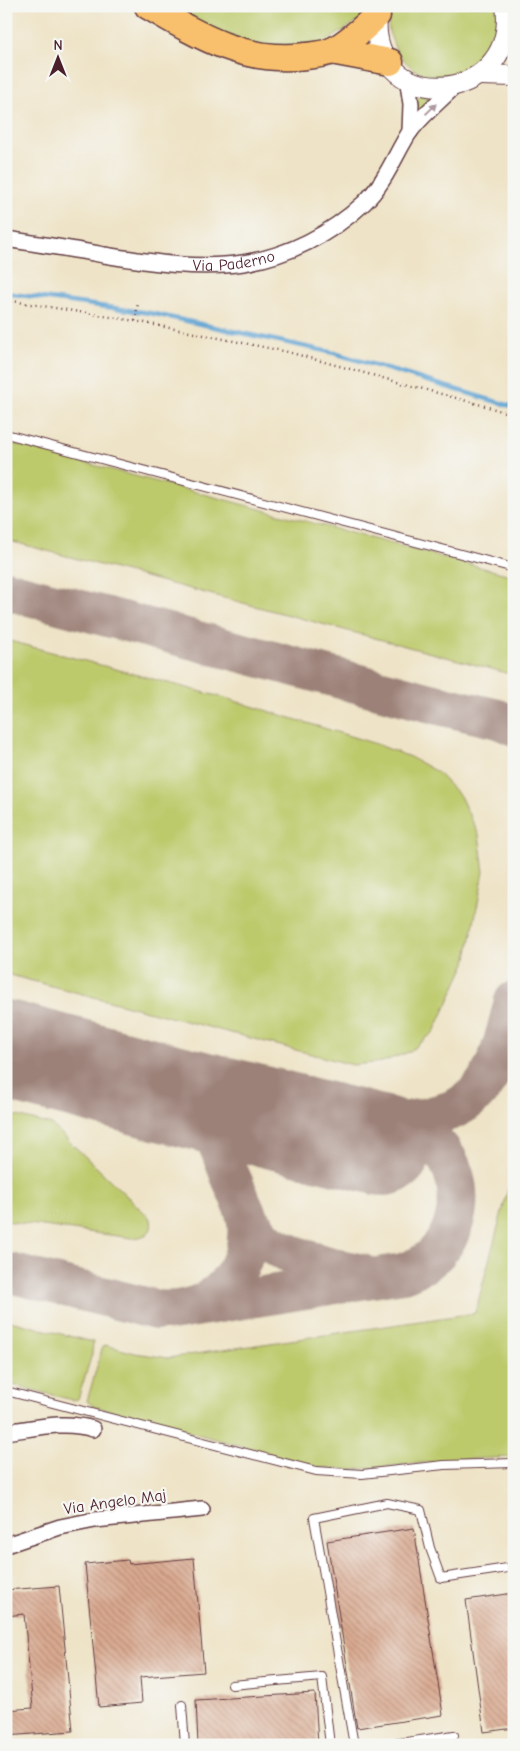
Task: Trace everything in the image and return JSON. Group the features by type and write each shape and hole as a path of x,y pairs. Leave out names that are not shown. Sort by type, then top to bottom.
{"highway":[{"path":"148,6 214,42 240,52 265,58 288,59 331,51 358,33 378,10"},
{"path":"331,51 398,70"}],"street":[{"name":"Via Paderno","path":"378,10 377,31 380,44 398,70 412,104 410,132"},
{"name":"Via Paderno","path":"398,70 424,86 436,88 454,87 471,82 481,76 497,58 503,48 509,22"},
{"name":"Via Paderno","path":"481,76 514,76"},
{"name":"Via Paderno","path":"6,239 138,260 178,264 244,263 276,254 309,242 340,224 365,202 384,178 410,132 454,87"},
{"path":"6,1432 63,1425 80,1425 93,1429"},
{"name":"Via Angelo Maj","path":"6,1545 60,1527 95,1520 202,1509"}],"lane":[{"path":"6,434 514,568"},
{"path":"6,1391 316,1471 362,1474 444,1465 514,1463"},
{"path":"354,1745 314,1518 387,1503 422,1510 430,1548 441,1578 514,1568"},
{"path":"232,1685 322,1677 330,1745"},
{"path":"182,1705 185,1745"},
{"path":"386,1745 454,1735"}],"path":[{"path":"6,300 135,321 288,352 514,415"},
{"path":"135,321 138,303"}],"green space":[{"path":"162,6 368,6 364,17 318,47 238,44"},
{"path":"390,6 498,6 499,37 474,70 444,78 423,74 413,69 397,53 389,32"},
{"path":"420,95 432,98 416,116 417,97"},
{"path":"6,442 514,576 514,675 6,540"},
{"path":"6,640 225,698 376,744 410,757 437,772 460,796 479,835 484,872 466,963 434,1032 409,1052 382,1062 353,1065 6,974"},
{"path":"6,1113 52,1125 151,1219 151,1228 147,1234 132,1238 6,1221"},
{"path":"514,1167 514,1457 452,1460 351,1470 319,1467 93,1406 87,1401 102,1349 105,1345 135,1353 168,1358 475,1313"},
{"path":"6,1320 93,1342 92,1354 78,1399 72,1400 6,1383"}],"building":[{"path":"414,1528 443,1715 357,1728 327,1541"},
{"path":"194,1558 204,1672 140,1677 142,1703 99,1707 85,1564 128,1560 129,1564"},
{"path":"59,1586 73,1731 6,1736 6,1710 33,1708 24,1614 6,1616 6,1590"},
{"path":"514,1593 514,1728 484,1732 466,1600"},
{"path":"315,1693 318,1745 198,1745 196,1700"}],"waterway":[{"path":"6,293 150,313 334,353 514,407"}],"taxiway":[{"path":"6,590 431,703 498,719 514,726"},
{"path":"388,1125 429,1117 452,1110 467,1102 479,1091 488,1078 501,1049 514,1001"},
{"path":"6,1272 157,1310 181,1310 198,1305 223,1289 239,1266 244,1252 247,1238 247,1223 244,1210 218,1144 207,1124 194,1110 165,1092"},
{"path":"183,1309 403,1273 430,1259 444,1244 453,1226 457,1206 457,1187 452,1168 442,1151 428,1138 409,1128 385,1126 344,1130 207,1093"},
{"path":"243,1208 254,1227 272,1244 310,1261 363,1274"}],"runway":[{"path":"6,1050 383,1146"}]}
